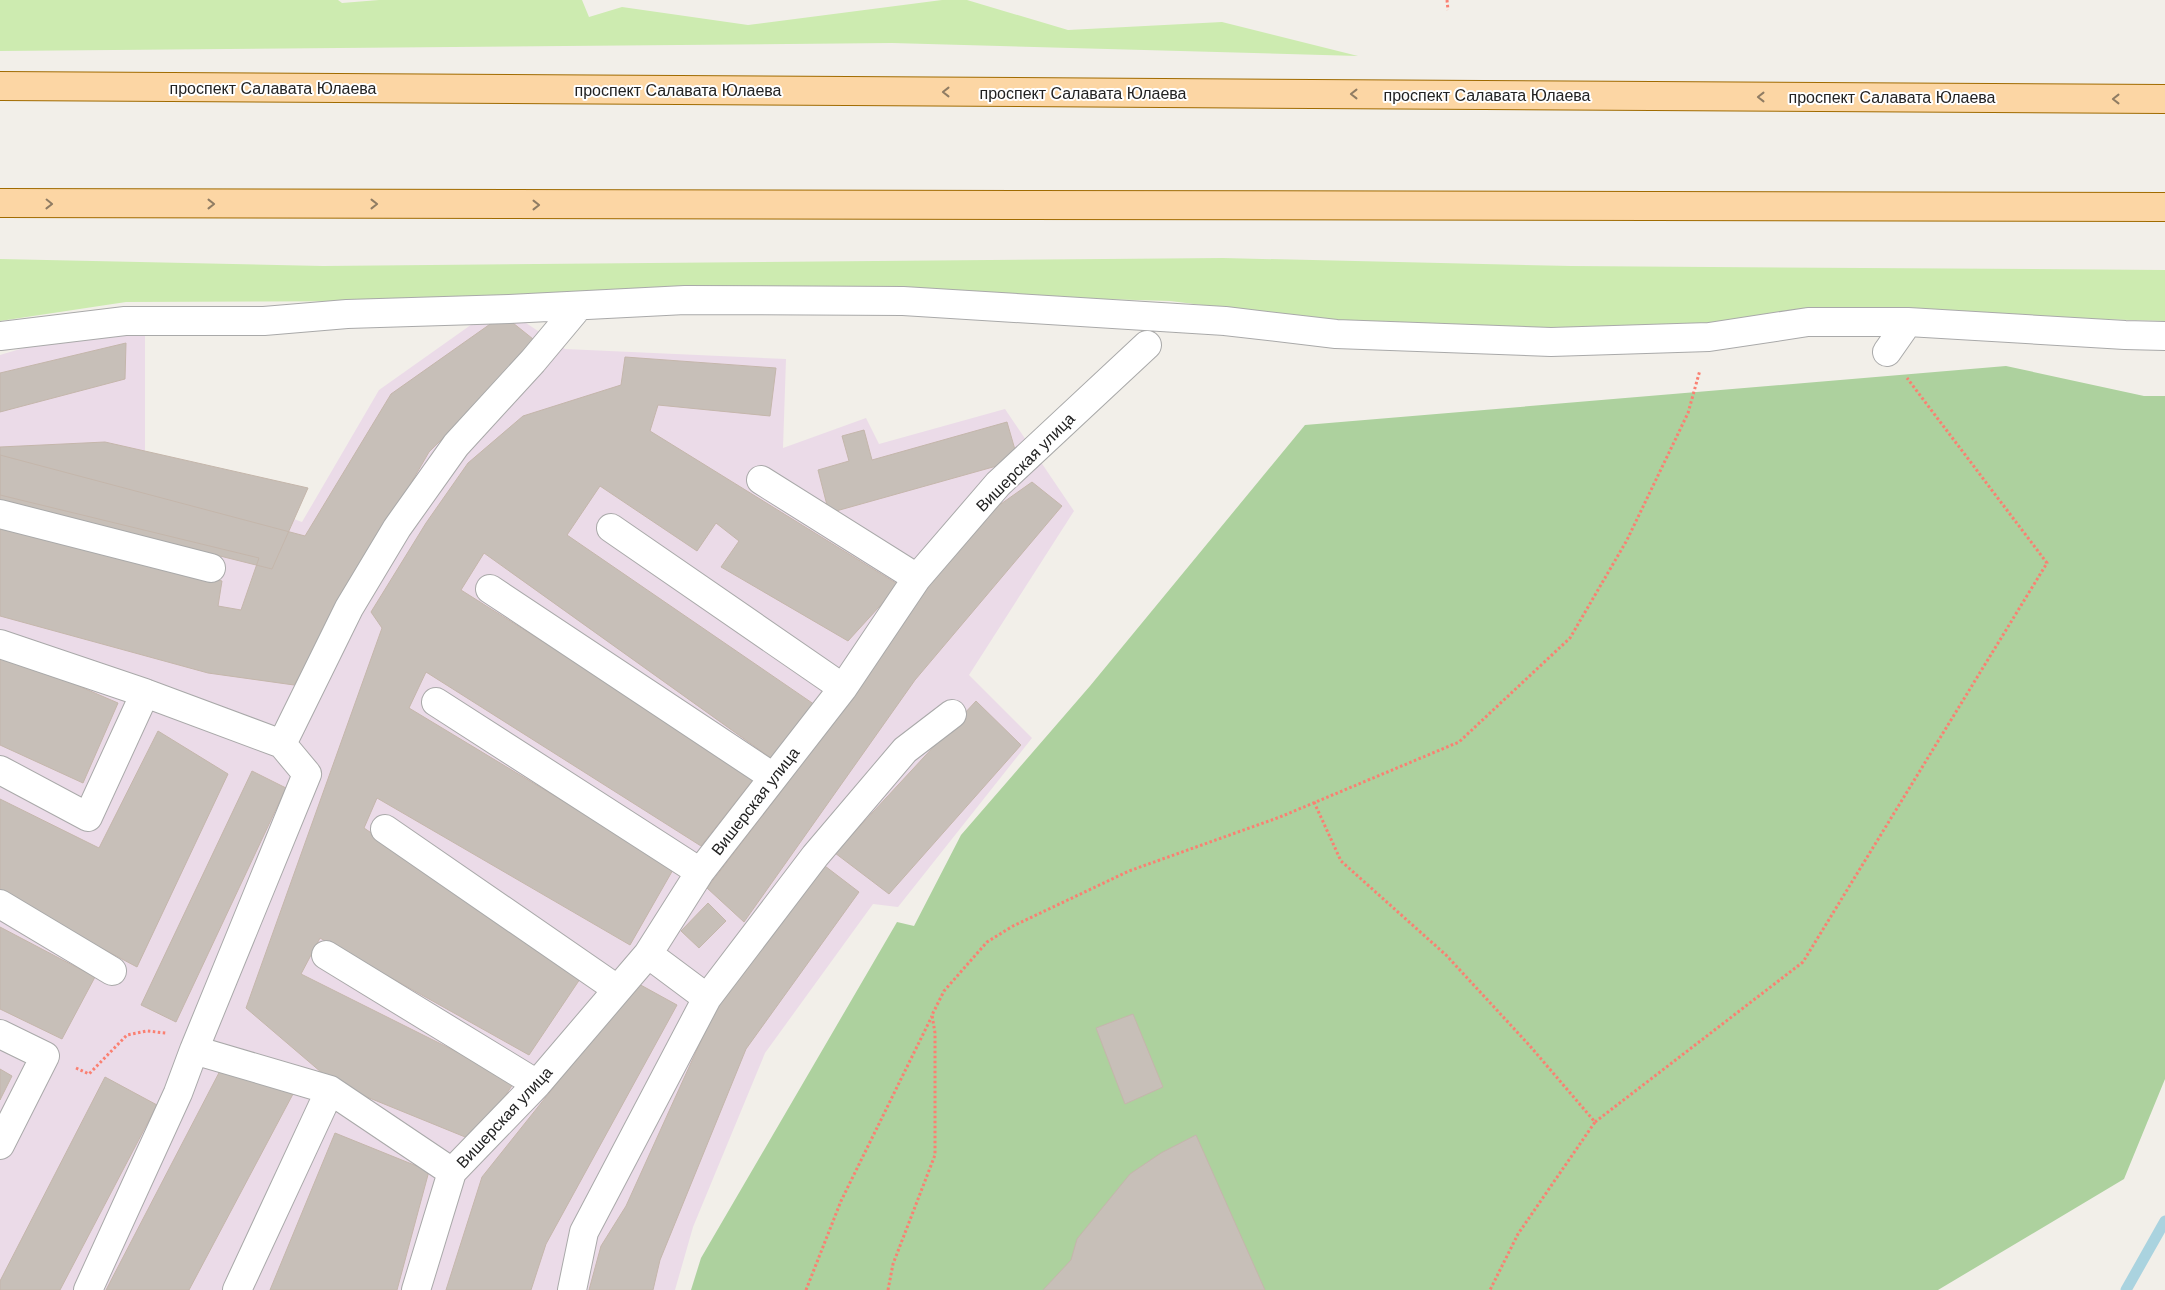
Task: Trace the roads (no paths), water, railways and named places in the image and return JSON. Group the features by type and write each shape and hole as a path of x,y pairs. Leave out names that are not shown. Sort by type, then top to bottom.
{"main road":[{"name":"проспект Салавата Юлаева","path":"0,86 2165,99"},
{"path":"0,203 2165,207"}],"street":[{"path":"0,336 125,321 264,321 347,314 579,306 684,300 903,301 1196,318 1336,334 1551,342 1709,337 1808,322 1908,322 2165,336"},
{"path":"282,744 349,608 397,528 456,445 534,362 579,306"},
{"path":"1887,352 1908,322"},
{"name":"Вишерская улица","path":"416,1290 452,1172 536,1084 648,954 700,872 843,688 917,578 998,484 1147,345"},
{"path":"761,480 917,578"},
{"path":"0,514 211,568"},
{"path":"611,528 843,688"},
{"path":"490,589 773,777"},
{"path":"0,644 144,693 282,744 307,774 178,1093 88,1290"},
{"path":"0,770 88,816 144,693"},
{"path":"436,702 700,872"},
{"path":"572,1290 584,1232 707,998 815,856 905,750 952,714"},
{"path":"385,829 617,989"},
{"path":"0,904 112,971"},
{"path":"648,954 707,998"},
{"path":"326,955 536,1084"},
{"path":"0,1034 45,1056 0,1145"},
{"path":"194,1050 330,1090 452,1172"},
{"path":"238,1290 330,1090"}],"waterway":[{"path":"2126,1290 2165,1221"}]}
